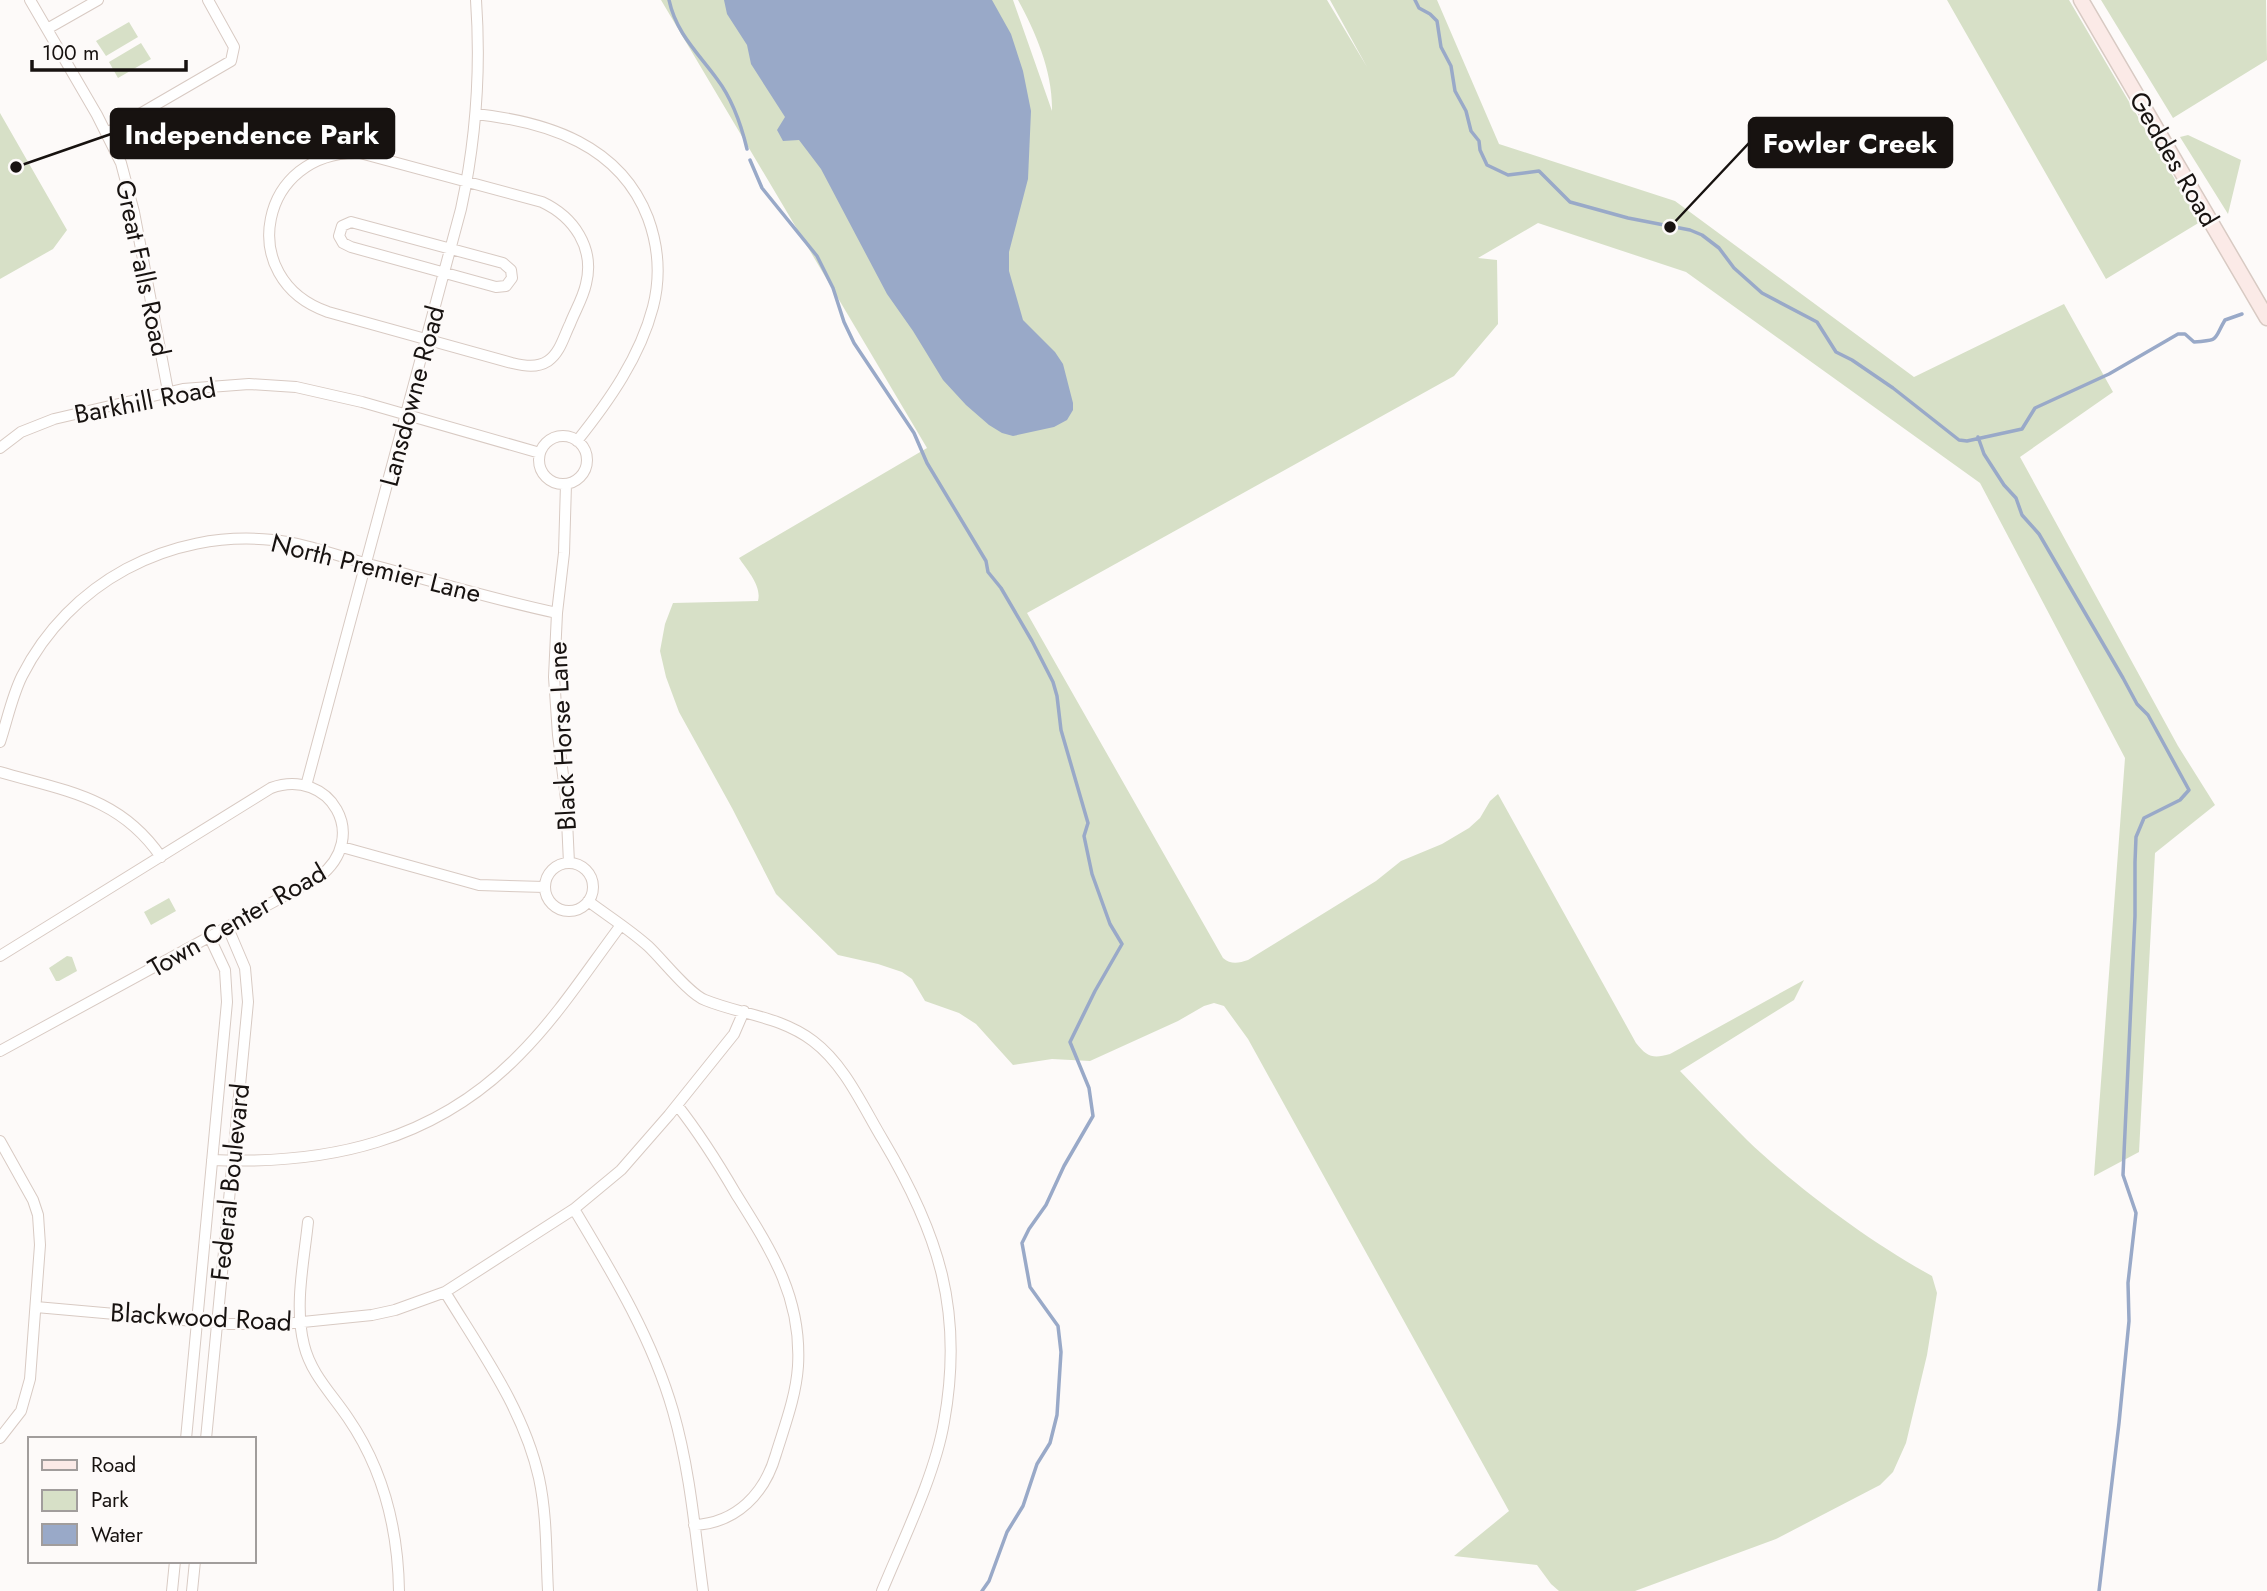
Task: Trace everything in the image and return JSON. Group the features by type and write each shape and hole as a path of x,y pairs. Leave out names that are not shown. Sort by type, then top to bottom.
{"main road":[{"name":"Geddes Road","path":"2081,0 2267,318"}],"street":[{"name":"Great Falls Road","path":"30,0 107,133 121,163 134,212 169,391"},
{"path":"47,29 99,0"},
{"path":"107,133 231,61 234,47 208,0"},
{"name":"Lansdowne Road","path":"306,786 453,248 467,181 476,114 476,0"},
{"path":"476,114 508,119 565,135 607,158 635,191 654,234 659,268 655,299 646,326 611,397 577,441"},
{"path":"335,153 360,153 467,181 542,202 568,218 586,251 587,283 556,353 536,366 512,363 328,312 301,299 285,282 275,265 268,230 270,218 280,193 295,174 314,161 335,153"},
{"path":"348,222 356,222 453,248 507,264 512,278 506,286 500,287 346,245 339,236 340,229 348,222"},
{"name":"Barkhill Road","path":"0,448 21,432 54,419 169,391 224,385 276,385 317,391 407,414 540,453"},
{"path":"566,436 577,441 584,449 587,464 580,476 566,484 555,482 544,474 540,453 545,444 555,437 566,436"},
{"name":"Black Horse Lane","path":"566,484 564,553 557,613 555,709 565,786 569,863"},
{"name":"North Premier Lane","path":"0,742 22,677 51,632 85,596 101,584 137,562 185,545 241,538 293,543 557,613"},
{"path":"0,772 65,790 116,811 141,831 160,857"},
{"path":"0,956 271,788 288,784 306,786"},
{"name":"Town Center Road","path":"0,1051 319,877 336,862 342,847 342,824 336,809 322,793 306,786"},
{"path":"342,847 479,885 545,887"},
{"path":"569,863 579,865 589,873 593,888 588,901 578,909 563,910 549,899 545,887 551,871 557,866 569,863"},
{"path":"588,901 647,945 703,1000 781,1022 815,1042 835,1062 911,1188 928,1227 941,1266 948,1310 951,1369 944,1424 931,1469 882,1591"},
{"path":"212,1160 293,1160 344,1152 390,1138 438,1116 481,1087 518,1056 556,1012 621,925"},
{"name":"Federal Boulevard","path":"206,1437 248,1002 242,958 228,928"},
{"name":"Federal Boulevard","path":"186,1437 228,992 225,970 210,937"},
{"name":"Blackwood Road","path":"36,1307 257,1325 372,1315 395,1310 445,1292 574,1209 621,1170 734,1034 744,1012"},
{"path":"677,1105 698,1132 778,1264 795,1315 798,1351 793,1396 772,1468 764,1483 749,1502 733,1514 711,1524 694,1525"},
{"path":"0,1140 26,1185 38,1215 40,1245 30,1379 21,1411 0,1437"},
{"path":"574,1209 643,1330 666,1389 683,1449 703,1591"},
{"path":"308,1222 300,1323 304,1348 314,1370 356,1429 377,1473 394,1532 399,1591"},
{"path":"445,1292 496,1374 526,1436 539,1478 543,1503 548,1591"},
{"path":"172,1591 175,1563"},
{"path":"192,1591 194,1563"}],"green space":[{"path":"661,0 1013,0 1052,111 1050,82 1042,53 1018,0 1327,0 1367,67 1330,0 1437,0 1499,144 1675,201 1914,377 2064,304 2113,392 2020,457 2178,746 2215,805 2155,853 2139,1152 2094,1176 2125,758 1980,483 1686,272 1538,223 1478,258 1497,260 1498,324 1454,376 1027,613 1223,958 1229,962 1248,960 1376,881 1401,861 1442,844 1469,828 1498,794 1636,1043 1647,1054 1670,1054 1804,980 1794,1000 1680,1071 1747,1140 1812,1196 1860,1231 1932,1276 1937,1293 1927,1355 1906,1443 1893,1472 1880,1485 1776,1539 1635,1591 1559,1591 1537,1565 1454,1556 1509,1511 1248,1039 1224,1006 1214,1003 1204,1006 1178,1021 1090,1061 1052,1059 1013,1065 976,1024 959,1013 925,1001 912,979 902,972 838,955 776,894 679,712 660,651 665,624 673,603 758,601 756,584 739,558 927,448"},
{"path":"1947,0 2069,0 2200,222 2106,279"},
{"path":"2101,0 2266,0 2267,60 2173,118"},
{"path":"129,22 138,37 106,56 96,41"},
{"path":"141,43 151,59 118,78 109,62"},
{"path":"0,113 67,230 53,249 0,279"},
{"path":"2188,135 2241,160 2228,214 2180,137"},
{"path":"169,898 176,911 151,925 144,912"},
{"path":"67,956 72,957 77,971 56,981 49,968"}],"water":[{"path":"724,0 992,0 1011,34 1023,71 1031,111 1028,179 1009,252 1009,271 1023,320 1055,352 1063,364 1073,403 1073,410 1067,420 1054,427 1013,436 1002,433 966,405 943,380 887,294 821,169 799,140 783,141 777,130 785,117 751,64 747,45 727,14"}],"waterway":[{"path":"669,0 682,33 728,95 747,149"},
{"path":"1415,0 1419,8 1437,21 1441,47 1451,66 1455,91 1466,111 1471,131 1479,141 1487,165 1508,175 1539,171 1570,202 1702,235 1719,248 1734,268 1762,293 1817,322 1836,352 1893,388 1959,440 1967,441 2022,429 2035,408 2109,374 2178,334 2185,334 2194,342 2209,341 2215,338 2225,320 2242,314"},
{"path":"750,160 762,188 817,256 833,288 854,343 914,433 927,463 986,561 988,572 1001,588 1053,682 1061,730 1088,823 1084,836 1092,874 1110,924 1122,944 1070,1042 1089,1088 1093,1116 1064,1166 1046,1205 1022,1243 1030,1287 1058,1326 1061,1352 1057,1415 1050,1443 1037,1464 1023,1506 1007,1532 989,1581 982,1591"},
{"path":"1978,437 1984,454 2016,498 2022,515 2039,534 2137,704 2148,715 2189,790 2180,800 2144,818 2136,837 2123,1175 2136,1213 2128,1283 2129,1321 2099,1591"}],"place":[{"name":"Independence Park","path":"16,167"},
{"name":"Fowler Creek","path":"1670,227"}]}
